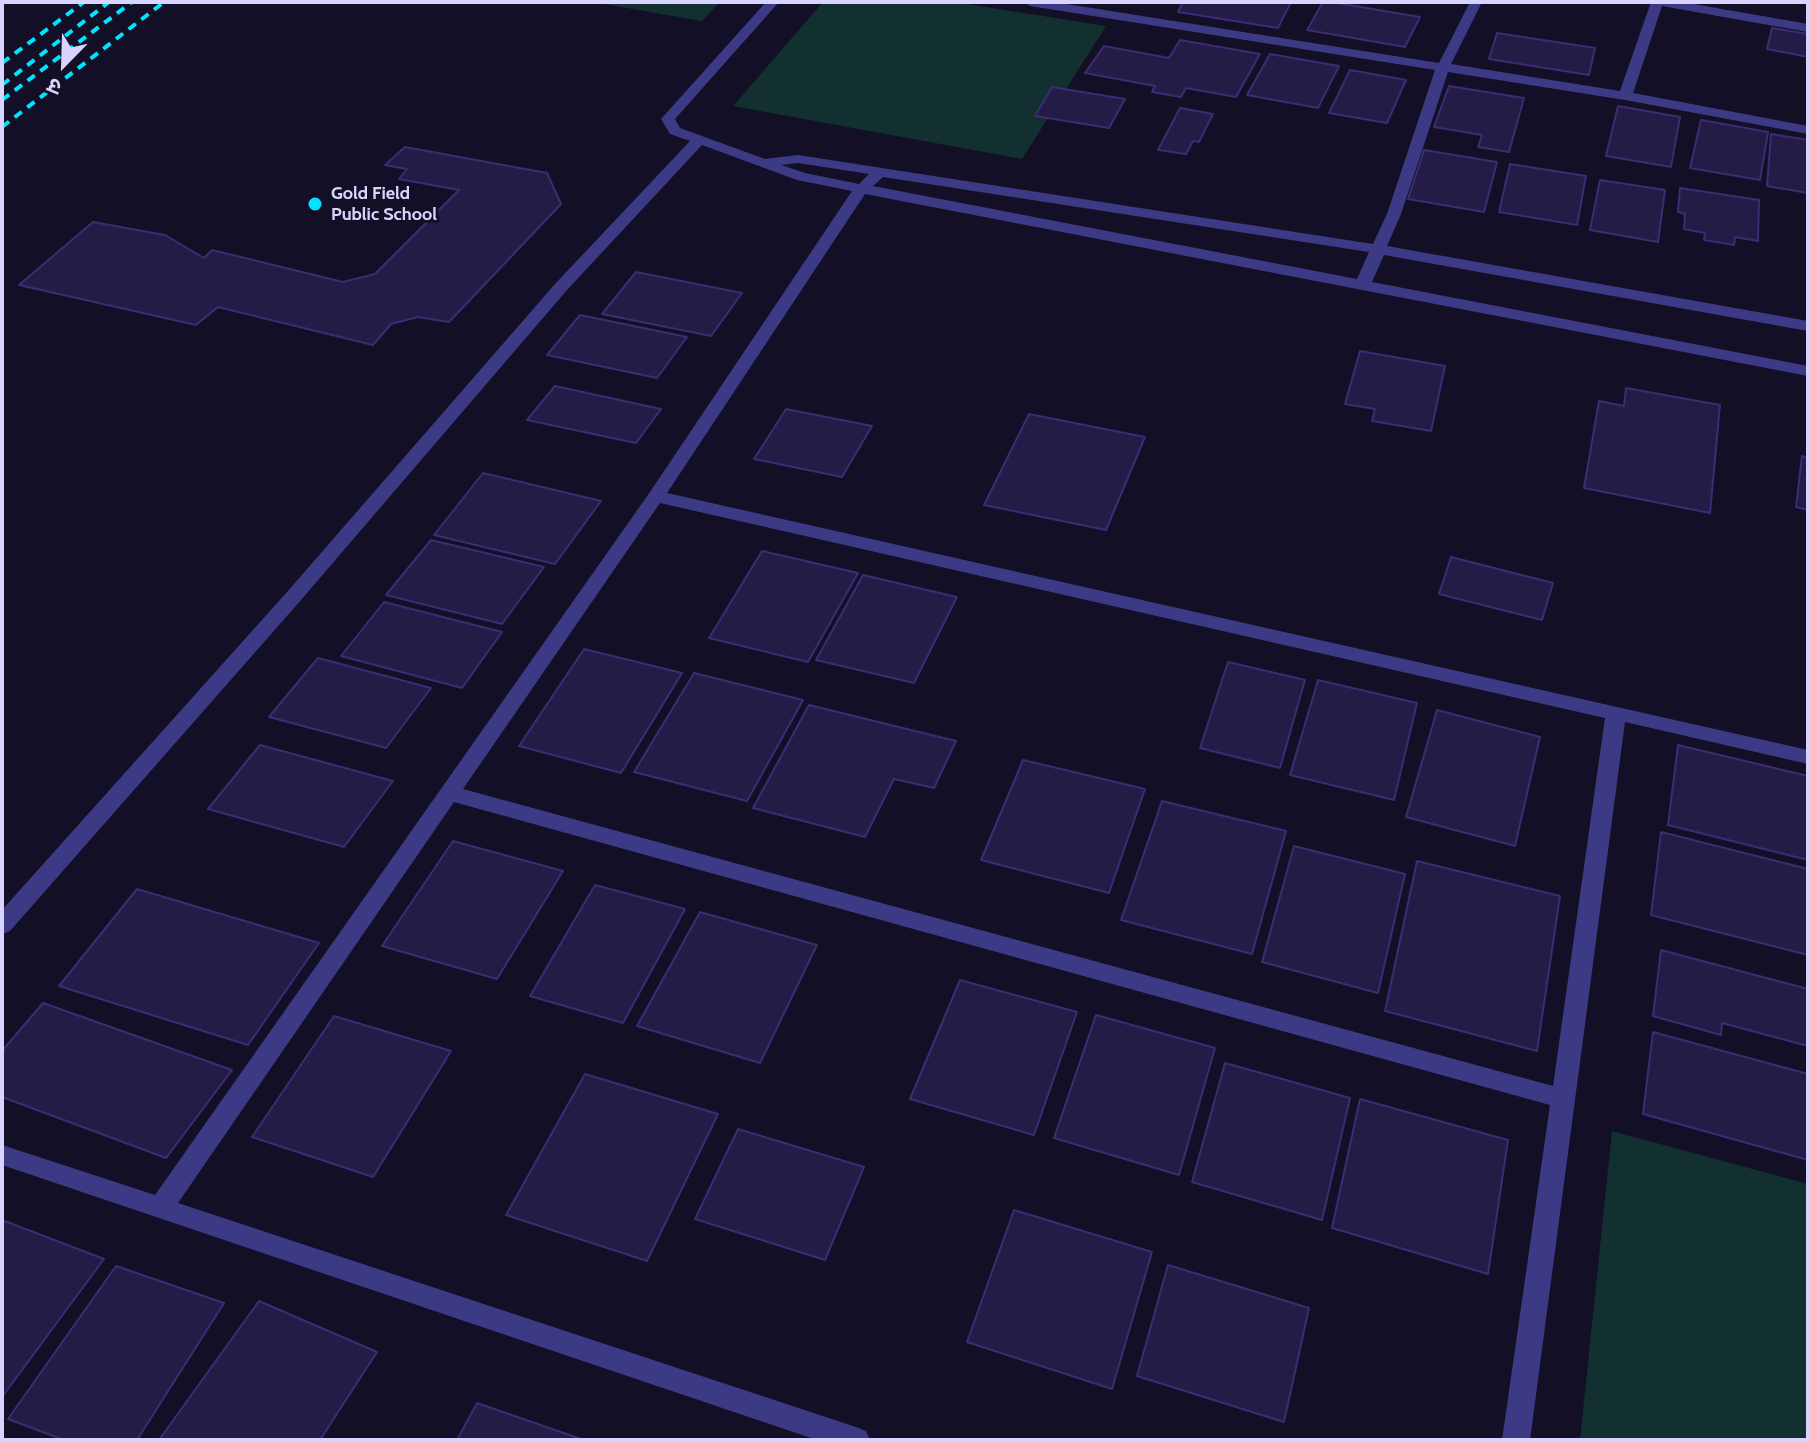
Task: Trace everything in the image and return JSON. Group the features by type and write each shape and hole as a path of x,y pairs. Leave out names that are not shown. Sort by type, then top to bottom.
{"street":[{"path":"773,2 668,119 675,131 802,177 1808,371"},
{"path":"1030,2 1625,96 1808,130"},
{"path":"1139,20 1150,2"},
{"path":"1363,284 1394,214 1442,69 1476,2"},
{"path":"1625,96 1658,2 1808,28"},
{"path":"2,925 294,596 561,287 698,141"},
{"path":"763,161 798,159 1378,249 1808,326"},
{"path":"161,1206 656,496 861,189 880,172"},
{"path":"656,496 1808,757"},
{"path":"1516,1440 1616,712"},
{"path":"448,793 1563,1099"},
{"path":"2,1155 856,1440"}],"green space":[{"path":"592,2 720,2 702,21"},
{"path":"823,2 955,2 1106,26 1022,159 733,106"},
{"path":"1612,1131 1808,1184 1808,1440 1580,1440"}],"building":[{"path":"1183,2 1291,2 1278,28 1178,12"},
{"path":"1323,2 1420,17 1405,47 1307,30"},
{"path":"1772,28 1808,34 1808,57 1767,49"},
{"path":"1497,33 1595,48 1589,75 1489,59"},
{"path":"1180,40 1260,54 1236,97 1186,88 1181,97 1152,92 1155,86 1085,73 1104,46 1169,58"},
{"path":"1270,54 1339,66 1318,108 1247,95"},
{"path":"1350,70 1406,80 1387,123 1329,113"},
{"path":"1449,86 1524,98 1509,152 1478,147 1482,135 1434,127"},
{"path":"1052,87 1125,99 1109,128 1035,116"},
{"path":"1618,106 1680,117 1671,167 1606,156"},
{"path":"1180,108 1213,114 1199,142 1193,141 1186,154 1158,150"},
{"path":"1701,120 1768,132 1760,180 1690,168"},
{"path":"1771,134 1808,140 1808,193 1767,186"},
{"path":"405,147 547,173 561,204 449,322 418,317 391,324 373,345 218,307 196,325 19,285 93,222 165,235 204,258 212,250 343,282 375,274 459,190 399,179 407,169 385,165"},
{"path":"1424,150 1497,162 1484,212 1408,199"},
{"path":"1510,164 1586,176 1577,225 1499,212"},
{"path":"1600,180 1665,190 1658,242 1590,230"},
{"path":"1680,188 1759,200 1758,241 1735,237 1734,245 1704,240 1705,233 1684,229 1685,214 1678,212"},
{"path":"636,272 742,293 711,336 602,314"},
{"path":"580,315 687,337 657,378 547,355"},
{"path":"1360,351 1445,366 1431,431 1372,421 1375,409 1345,404"},
{"path":"555,386 661,409 636,443 527,420"},
{"path":"1626,388 1720,405 1710,513 1584,488 1599,401 1624,406"},
{"path":"786,409 872,426 842,477 754,459"},
{"path":"1029,414 1145,437 1106,530 984,505"},
{"path":"1802,456 1808,458 1808,510 1796,507"},
{"path":"483,473 601,501 555,564 434,535"},
{"path":"431,540 544,567 502,624 386,595"},
{"path":"762,551 858,573 808,662 709,638"},
{"path":"1451,557 1553,583 1542,620 1439,594"},
{"path":"863,575 957,597 914,683 816,660"},
{"path":"384,602 502,632 462,688 341,656"},
{"path":"584,649 682,673 621,773 519,746"},
{"path":"318,658 431,688 386,748 269,717"},
{"path":"1228,662 1305,680 1280,768 1200,748"},
{"path":"694,673 803,700 747,801 634,772"},
{"path":"1318,680 1417,703 1394,800 1290,775"},
{"path":"809,705 956,741 934,788 894,779 865,837 753,808"},
{"path":"1437,710 1540,737 1515,846 1406,817"},
{"path":"260,745 393,781 344,847 208,809"},
{"path":"1678,745 1808,776 1808,860 1668,825"},
{"path":"1023,760 1145,789 1109,893 981,860"},
{"path":"1162,801 1286,831 1252,954 1121,920"},
{"path":"1661,832 1808,869 1808,955 1651,915"},
{"path":"453,841 563,871 497,979 382,946"},
{"path":"1294,846 1405,874 1378,993 1262,962"},
{"path":"1417,861 1560,896 1537,1051 1385,1011"},
{"path":"595,885 685,909 623,1023 530,996"},
{"path":"137,889 319,943 248,1045 59,986"},
{"path":"700,912 817,945 760,1063 637,1026"},
{"path":"1661,950 1808,989 1808,1046 1722,1023 1721,1035 1653,1016"},
{"path":"960,980 1077,1012 1034,1135 910,1099"},
{"path":"43,1003 232,1070 166,1158 2,1097 2,1051"},
{"path":"1096,1015 1215,1048 1179,1175 1054,1138"},
{"path":"334,1016 451,1051 373,1177 252,1137"},
{"path":"1653,1032 1808,1074 1808,1160 1643,1114"},
{"path":"1225,1063 1350,1098 1322,1220 1192,1182"},
{"path":"585,1074 718,1114 647,1261 506,1215"},
{"path":"1360,1099 1508,1140 1488,1274 1332,1228"},
{"path":"738,1129 864,1167 825,1260 695,1219"},
{"path":"1014,1210 1152,1252 1112,1389 967,1342"},
{"path":"2,1220 104,1259 2,1397"},
{"path":"1168,1265 1309,1308 1284,1422 1137,1376"},
{"path":"116,1266 224,1303 137,1440 64,1440 8,1419"},
{"path":"259,1301 377,1352 320,1440 159,1440"},
{"path":"477,1403 584,1440 457,1440"}],"railway":[{"path":"2,63 84,2"},
{"path":"2,85 109,2"},
{"path":"2,100 132,2"},
{"path":"2,127 164,2"}],"place":[{"name":"Gold Field Public School","path":"315,204"}]}
